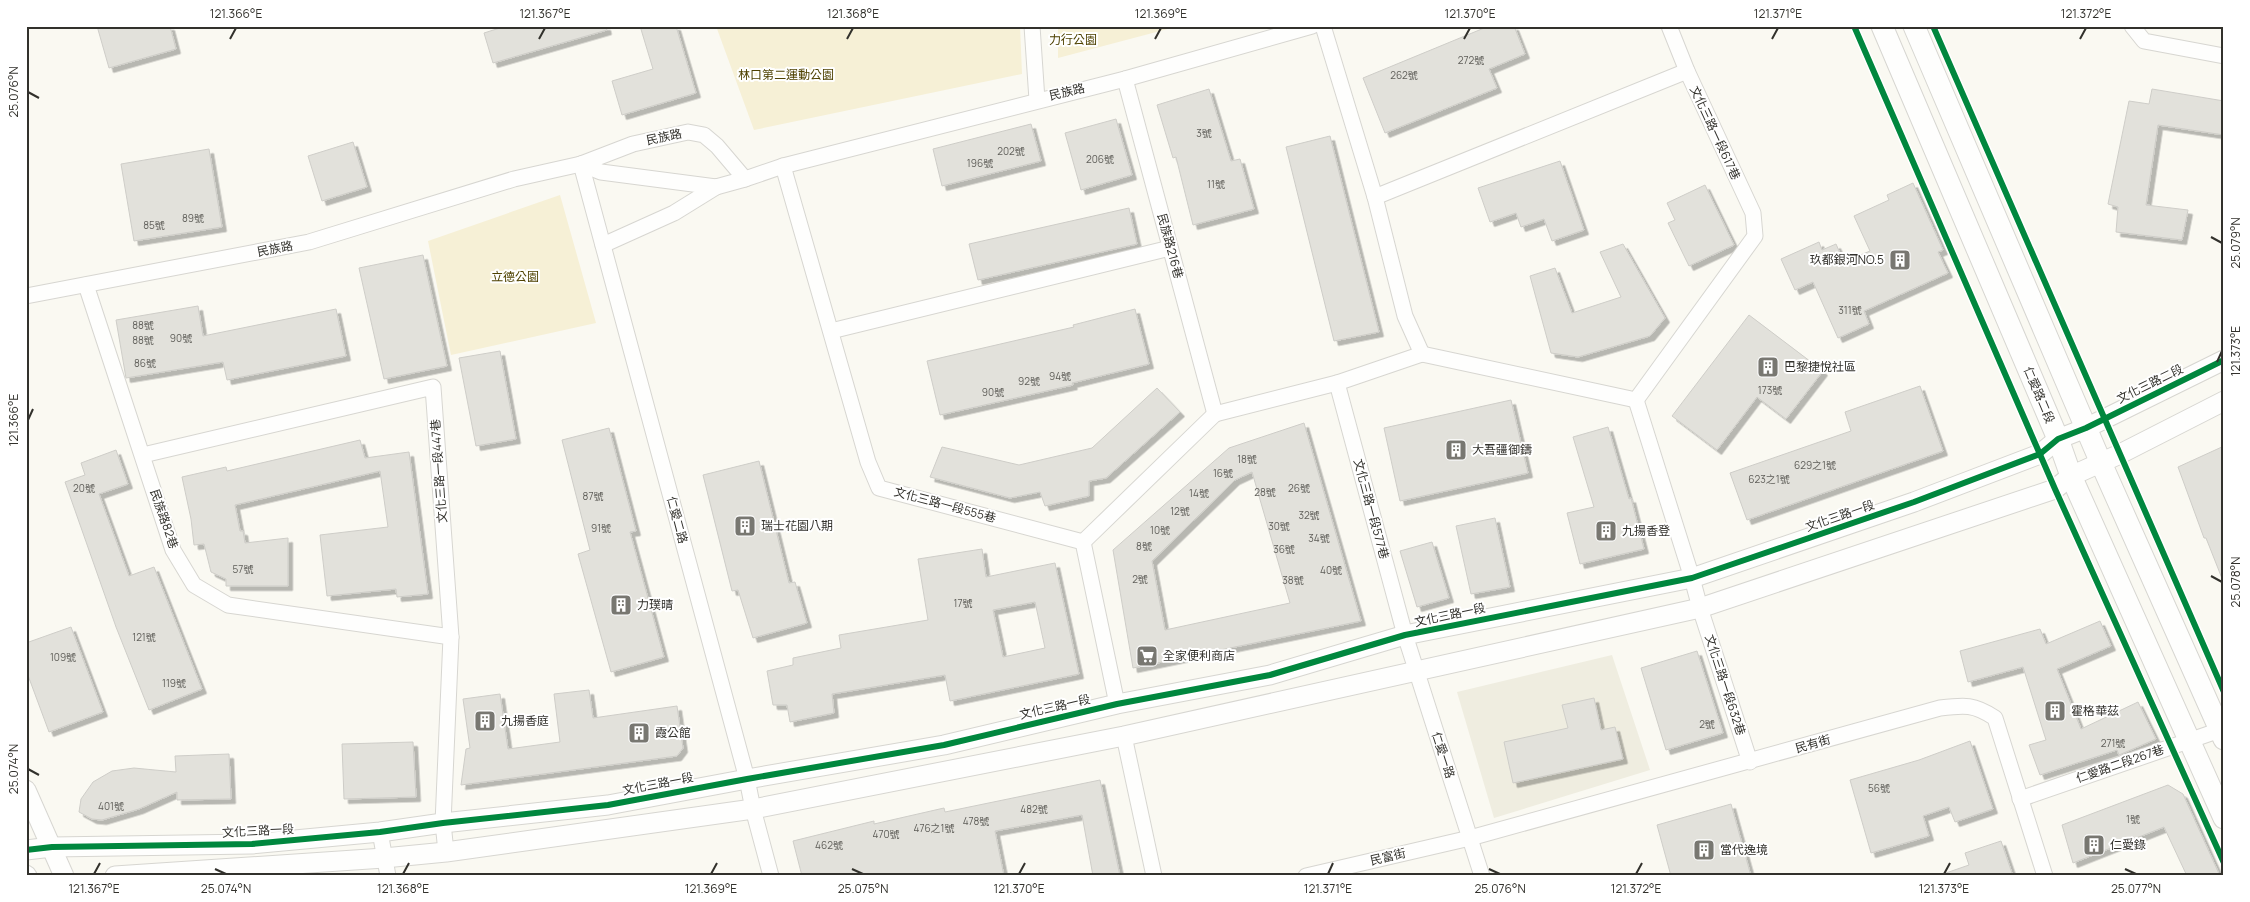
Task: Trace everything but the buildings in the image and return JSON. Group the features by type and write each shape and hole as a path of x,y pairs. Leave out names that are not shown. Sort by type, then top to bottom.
{"main road":[{"name":"仁愛路二段","path":"1882,26 2058,439 2071,476 2224,818"},
{"path":"1914,26 2100,464 2222,734"}],"street":[{"path":"1032,26 1037,100"},
{"name":"民族路","path":"26,296 309,242 514,179 581,164 633,144 688,132 704,135 717,146 745,179 782,166 1125,79 1269,32 1312,26"},
{"path":"1324,26 1375,197 1405,316 1422,354"},
{"path":"1669,26 1686,71"},
{"path":"2132,26 2144,41 2224,56"},
{"name":"文化三路一段617巷","path":"1375,197 1686,71 1753,213 1755,236 1636,400"},
{"name":"民族路216巷","path":"1125,79 1215,414"},
{"path":"581,164 602,172 716,187"},
{"name":"仁愛二路","path":"581,164 747,779 752,809 771,876"},
{"name":"文化三路一段555巷","path":"782,166 868,462 879,488 1083,542"},
{"path":"603,245 674,213 716,187 745,179"},
{"path":"831,331 1170,248"},
{"name":"民族路82巷","path":"86,285 173,550 194,585 228,605 451,637"},
{"path":"1117,704 1083,542 1215,414 1337,383 1422,354 1636,400 1700,608"},
{"name":"文化三路二段","path":"2058,439 2086,428 2224,360"},
{"name":"文化三路一段577巷","path":"1337,383 1405,635"},
{"name":"文化三路一段447巷","path":"143,456 433,387 451,637 443,823 446,852"},
{"path":"115,876 386,867 446,852 752,809 1124,736 1700,608 2055,489 2071,476 2100,464 2224,401"},
{"name":"文化三路一段","path":"26,850 52,847 252,844 380,832 443,823 608,805 944,745 1117,704 1270,675 1405,635 1692,578 1914,502 2040,454 2058,439"},
{"name":"文化三路一段632巷","path":"1700,608 1750,762"},
{"name":"仁愛一路","path":"1405,635 1482,876"},
{"name":"民有街","path":"1470,838 1940,708 1967,705 1982,710 1995,718 2045,876"},
{"name":"仁愛路二段267巷","path":"2020,799 2190,740 2222,734"},
{"path":"1124,736 1154,876"},
{"path":"26,790 64,876"},
{"path":"380,832 386,867"},
{"name":"民富街","path":"1306,876 1470,838"}],"shaded area":[{"path":"1612,655 1650,770 1494,818 1457,692"}],"green space":[{"name":"林口第二運動公園","path":"716,26 1020,26 1022,74 754,130"},
{"name":"力行公園","path":"1058,26 1179,26 1058,58"},
{"name":"立德公園","path":"560,195 596,323 451,355 428,241"}],"cycle path":[{"path":"1854,26 2055,489 2224,863"},
{"path":"1933,26 2224,692"},
{"path":"26,850 52,847 252,844 380,832 443,823 608,805 944,745 1117,704 1270,675 1405,635 1692,578 1914,502 2040,454 2058,439 2086,428 2224,360"}],"place":[{"name":"玖都銀河NO.5","path":"1900,260"},
{"name":"巴黎捷悅社區","path":"1768,367"},
{"name":"大吾疆御鑄","path":"1456,450"},
{"name":"瑞士花園八期","path":"745,526"},
{"name":"九揚香登","path":"1606,531"},
{"name":"力璞晴","path":"621,605"},
{"name":"全家便利商店","path":"1147,656"},
{"name":"霍格華茲","path":"2055,711"},
{"name":"九揚香庭","path":"485,721"},
{"name":"霞公館","path":"639,733"},
{"name":"仁愛錄","path":"2094,845"},
{"name":"當代逸境","path":"1704,850"}]}
